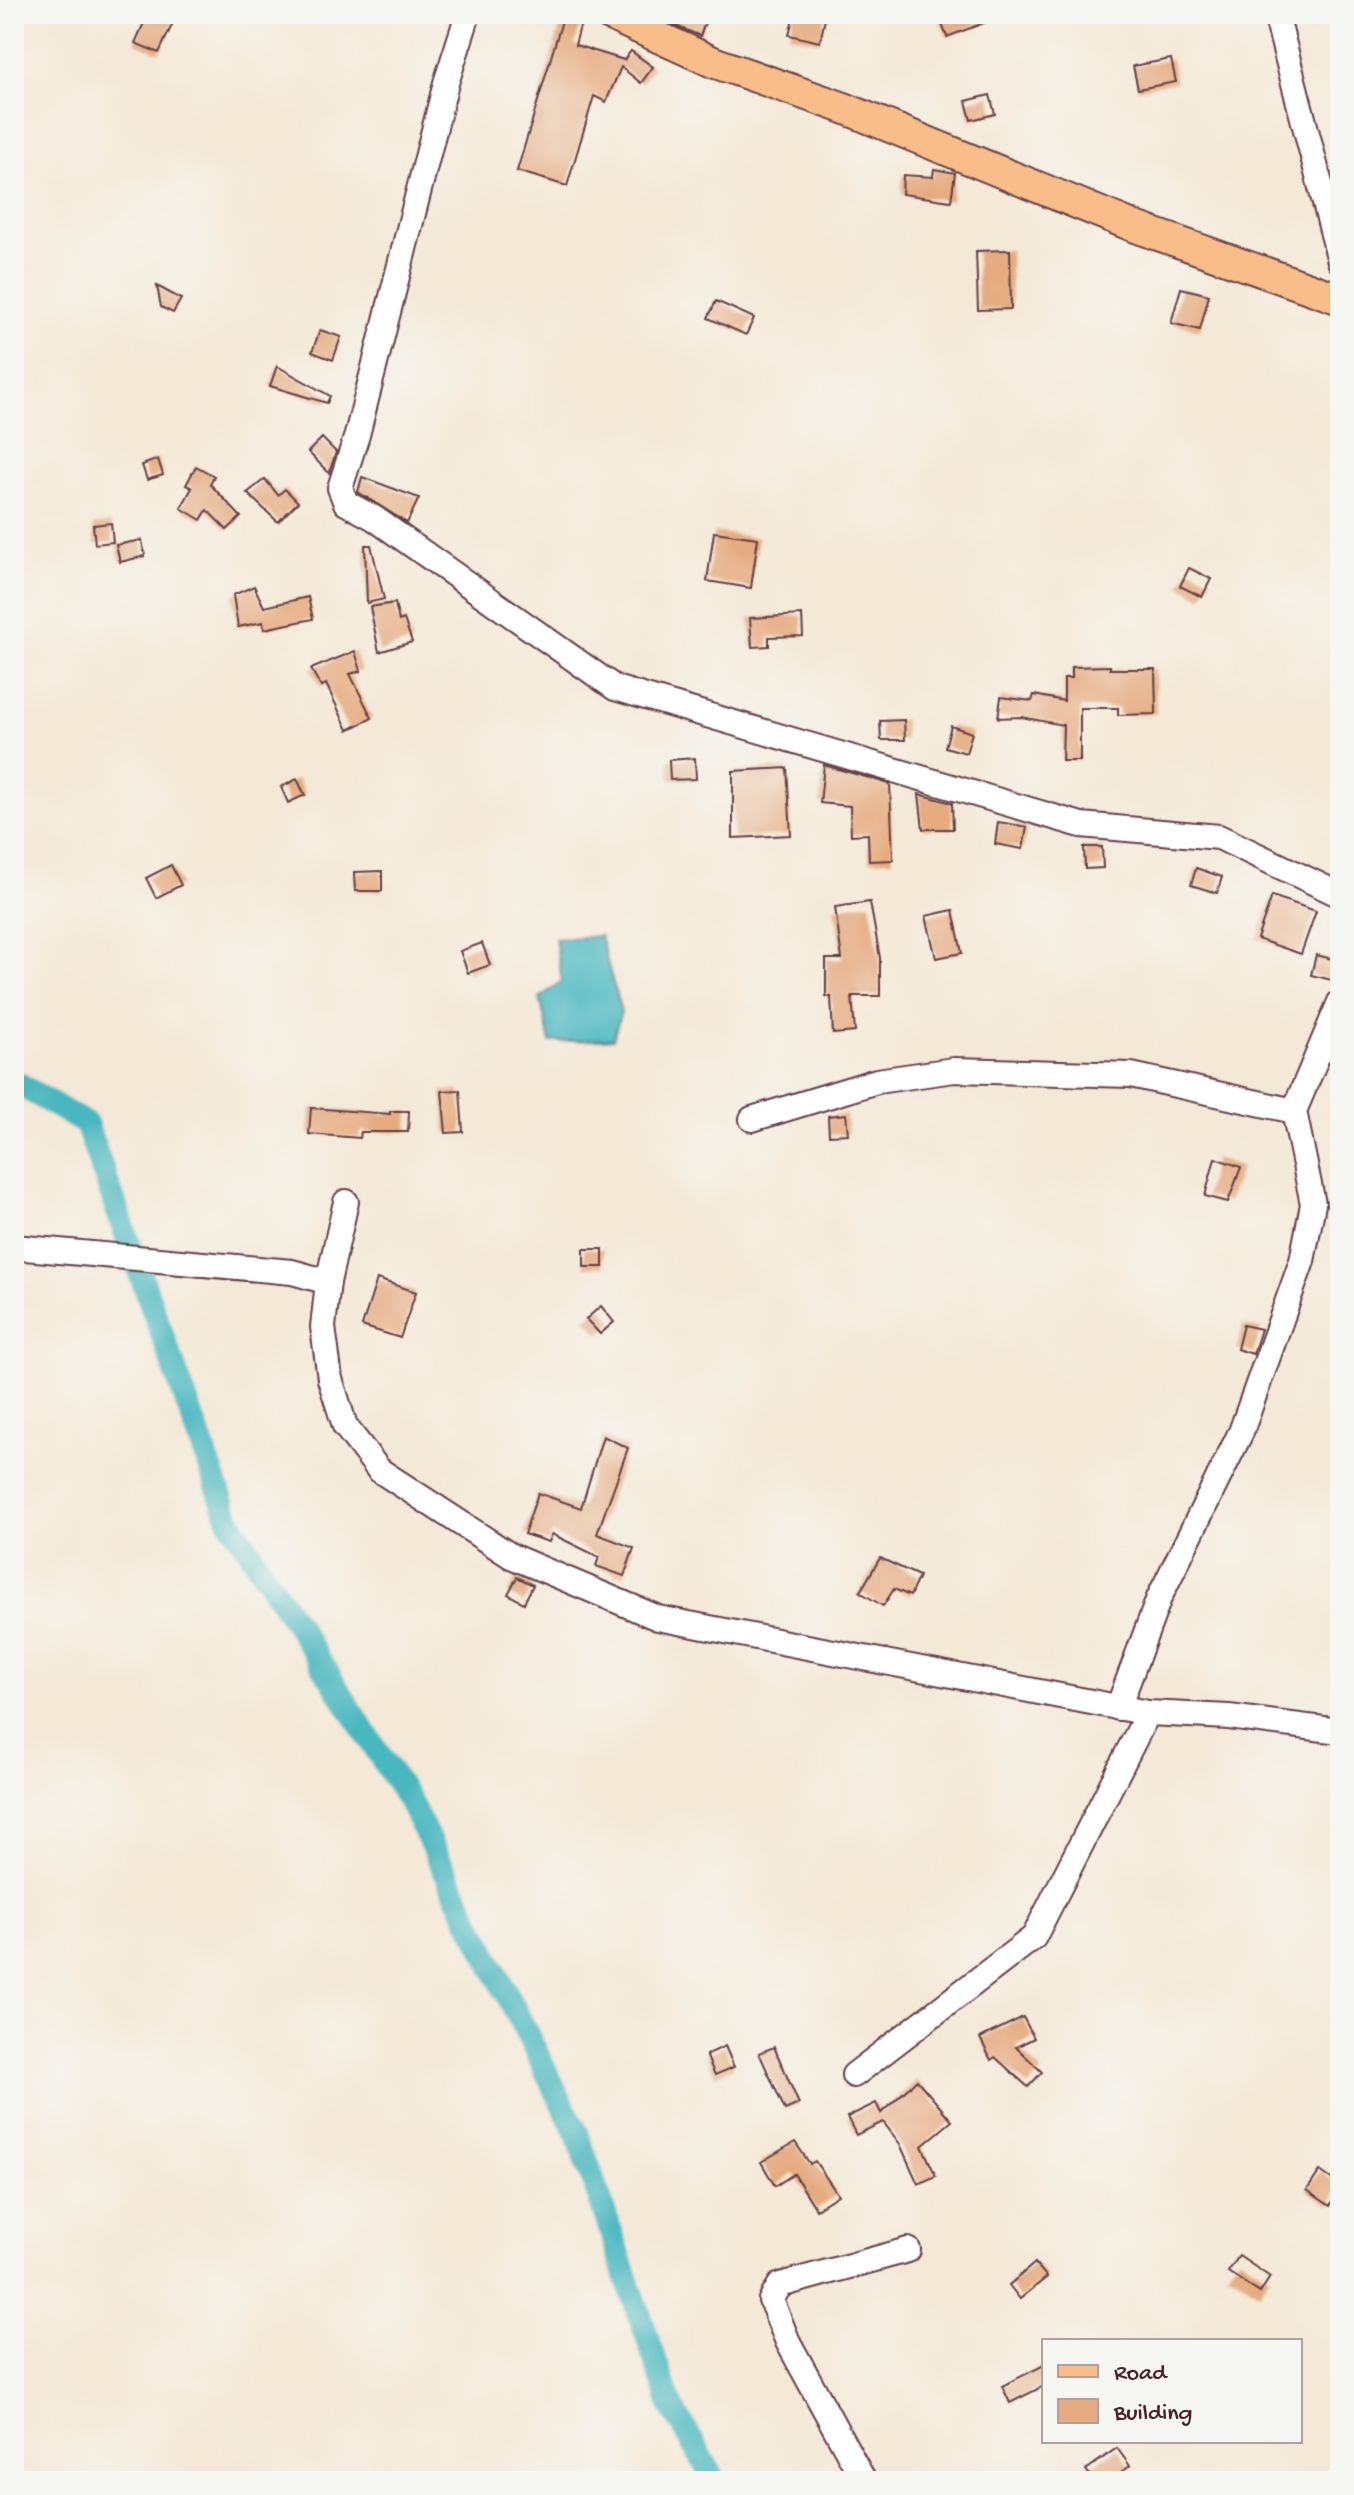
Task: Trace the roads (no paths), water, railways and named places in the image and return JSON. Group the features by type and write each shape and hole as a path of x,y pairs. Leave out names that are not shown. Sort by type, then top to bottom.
{"main road":[{"path":"608,14 713,62 844,108 1133,226 1340,299"}],"street":[{"path":"468,14 446,83 357,435 340,488 346,503 374,518 615,688 1081,825 1219,837 1340,895"},
{"path":"1276,14 1340,261"},
{"path":"1118,1708 1159,1598 1241,1432 1302,1261 1313,1204 1294,1111 1340,1002"},
{"path":"752,1119 877,1081 954,1070 1131,1075 1294,1111"},
{"path":"346,1202 328,1282 323,1327 330,1379 345,1426 379,1470 511,1556 658,1618 1148,1713 1229,1717 1340,1731"},
{"path":"14,1247 292,1272 328,1282"},
{"path":"854,2075 1034,1937 1148,1713"},
{"path":"864,2481 788,2342 771,2300 780,2285 908,2250"}],"water":[{"path":"600,936 621,1012 613,1039 550,1042 540,998 562,981 555,939"}],"waterway":[{"path":"14,1081 86,1124 229,1519 411,1804 577,2133 670,2403 715,2481"}]}
